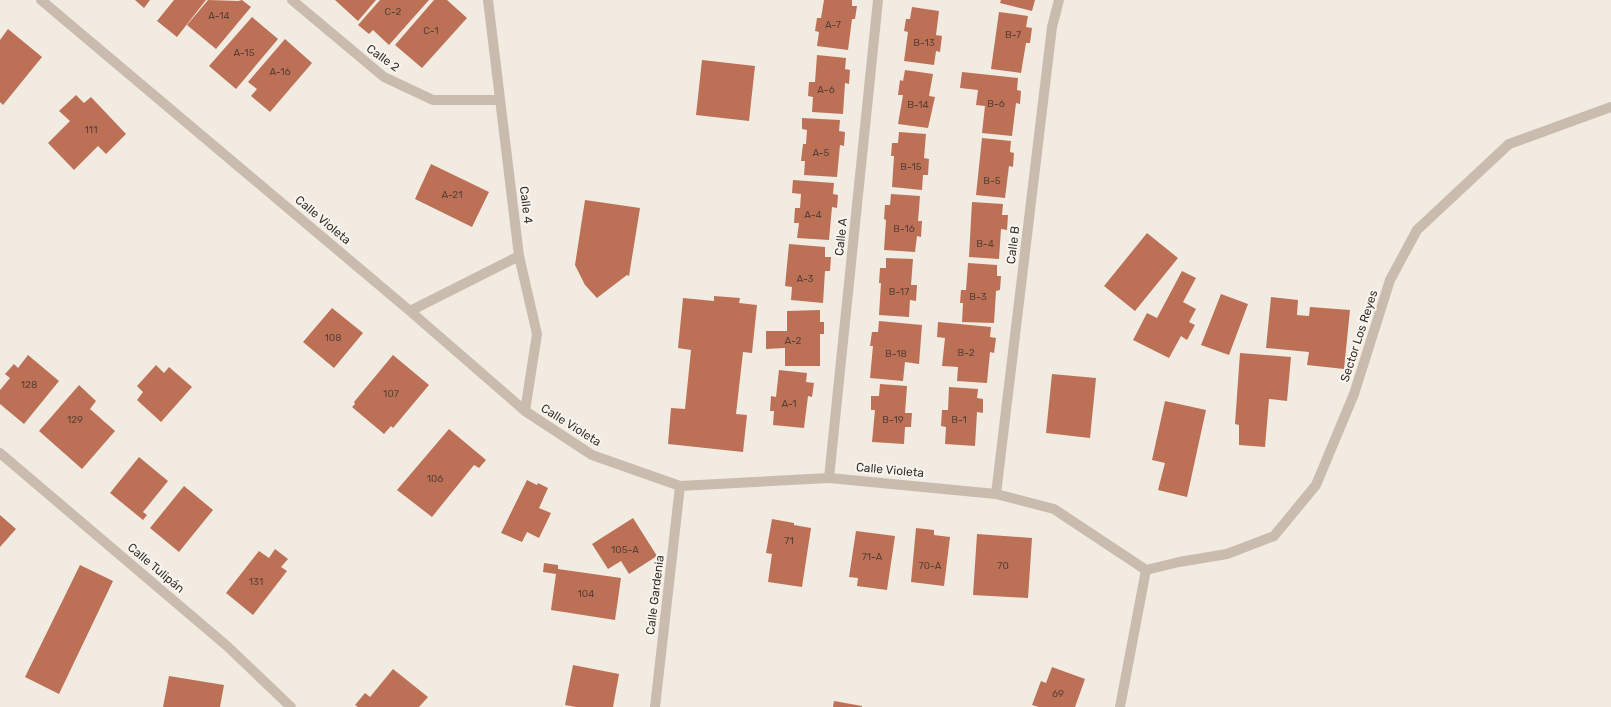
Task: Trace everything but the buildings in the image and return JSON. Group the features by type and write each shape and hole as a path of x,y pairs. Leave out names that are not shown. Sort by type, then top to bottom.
{"street":[{"name":"Calle Violeta","path":"41,0 410,311 525,411 592,456 680,486 829,478 996,494 1054,509 1146,570"},
{"name":"Calle 2","path":"292,0 384,77 433,100 500,100"},
{"name":"Calle 4","path":"488,0 519,256 537,334 525,411"},
{"name":"Calle A","path":"829,478 878,0"},
{"name":"Calle B","path":"996,494 1052,27 1059,0"},
{"name":"Sector Los Reyes","path":"1146,570 1179,562 1226,554 1274,536 1316,485 1354,394 1390,280 1417,230 1509,144 1611,107"},
{"path":"410,311 519,256"},
{"name":"Calle Tulipán","path":"0,453 227,646 291,707"},
{"name":"Calle Gardenia","path":"655,707 680,486"},
{"path":"1120,707 1146,570"}]}
